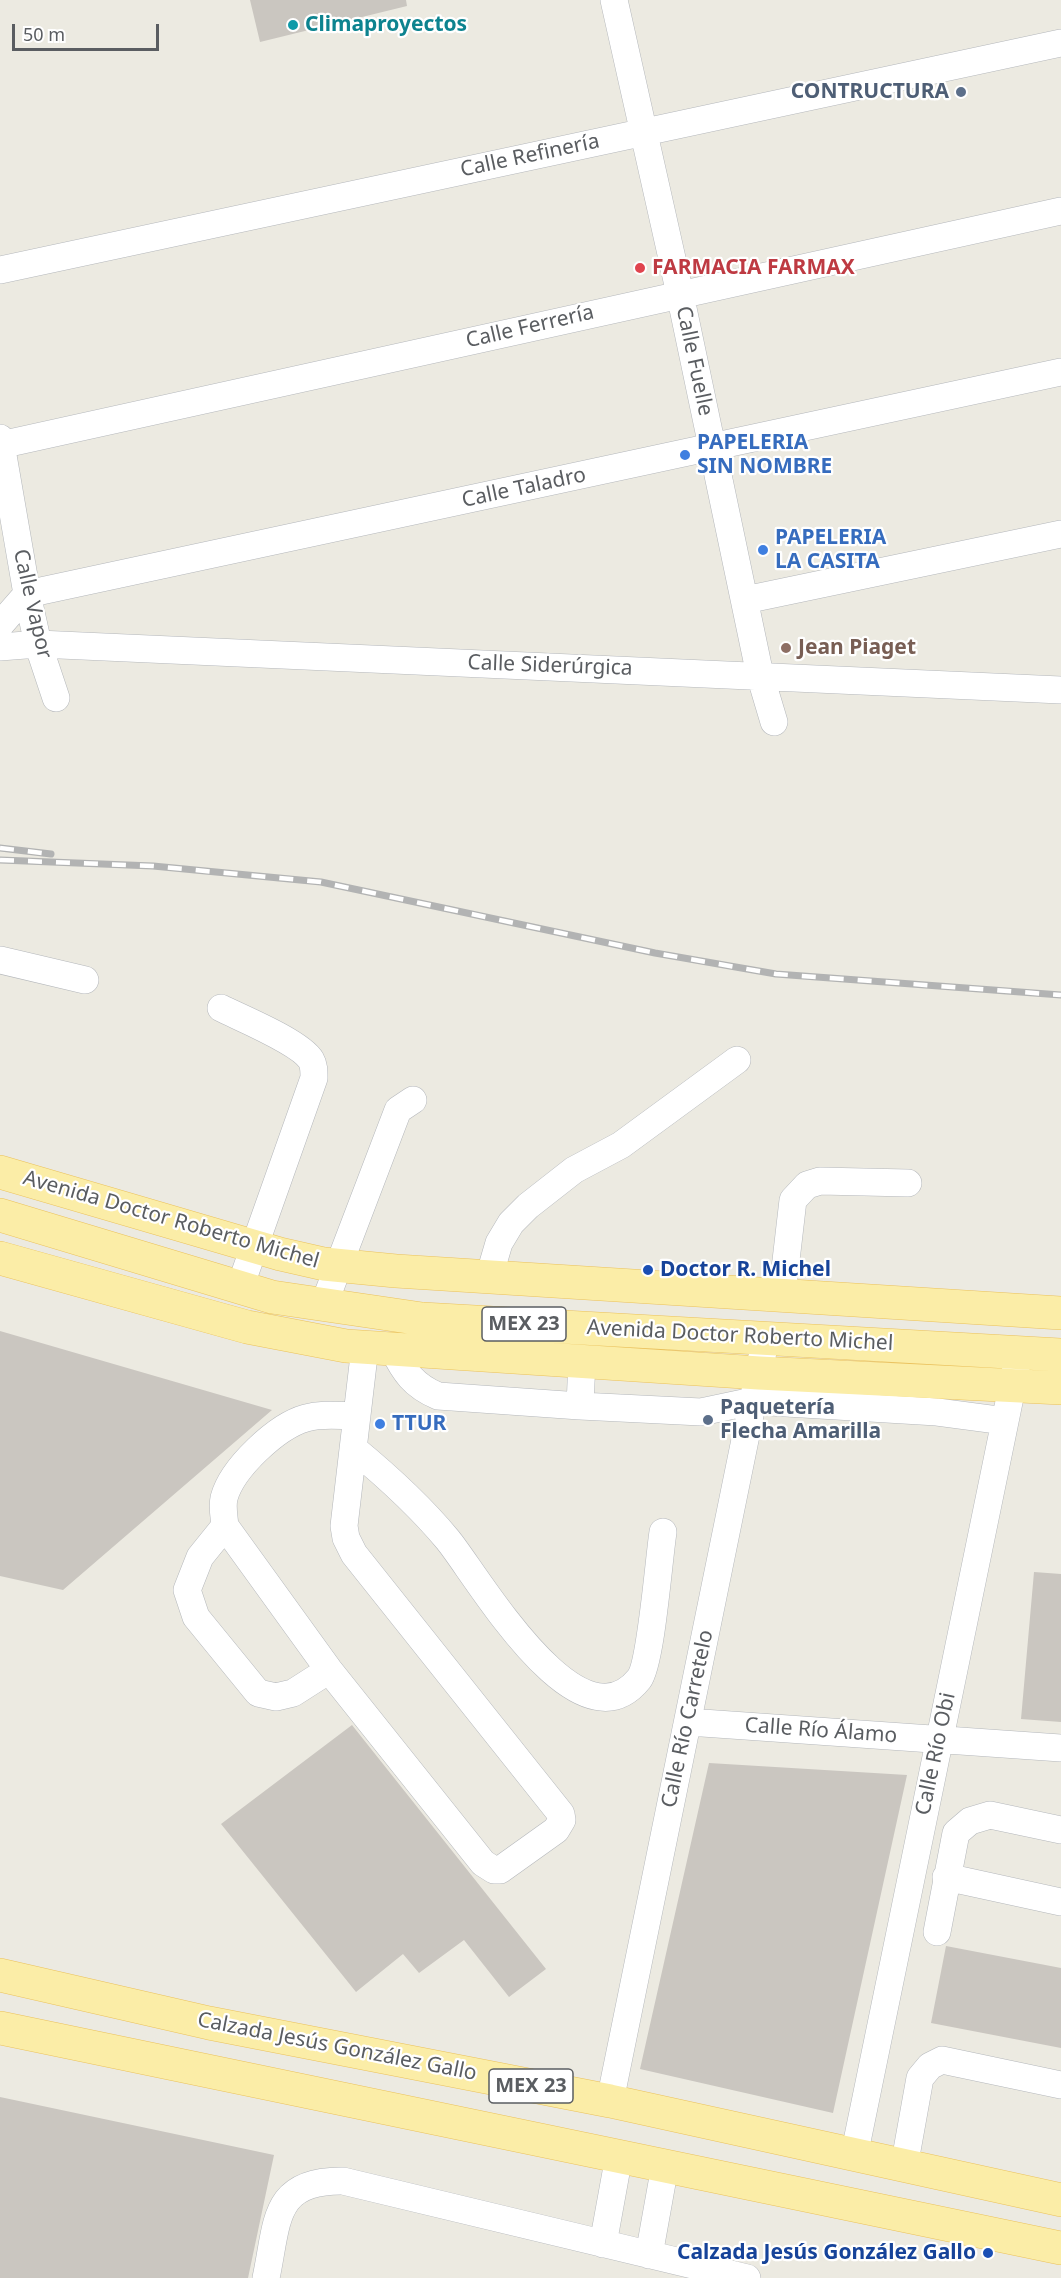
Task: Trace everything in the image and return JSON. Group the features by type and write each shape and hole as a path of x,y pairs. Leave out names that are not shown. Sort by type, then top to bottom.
{"main road":[{"name":"Avenida Doctor Roberto Michel","path":"0,1172 254,1246 338,1265 489,1277 1061,1313"},
{"name":"Avenida Doctor Roberto Michel","path":"0,1215 272,1297 422,1319 1061,1354"},
{"name":"Avenida Doctor Roberto Michel","path":"0,1258 247,1327 346,1346 582,1360 756,1387 1012,1384 1061,1388"},
{"name":"Calzada Jesús González Gallo","path":"0,1975 209,2023 610,2101 742,2132 1061,2200"},
{"name":"MEX 23","path":"0,2028 1061,2248"},
{"path":"742,2132 799,2193"}],"street":[{"name":"Calle Fuelle","path":"614,0 680,294 760,675 774,722"},
{"name":"Calle Refinería","path":"0,270 1061,43"},
{"name":"Calle Ferrería","path":"0,442 1061,211"},
{"name":"Calle Taladro","path":"27,594 1061,372"},
{"name":"Calle Vapor","path":"0,442 27,594 39,644 56,698"},
{"path":"745,600 1061,534"},
{"path":"0,625 27,594"},
{"name":"Calle Siderúrgica","path":"0,647 39,644 1061,690"},
{"path":"0,960 85,980"},
{"path":"221,1008 297,1047 310,1057 314,1065 314,1078 240,1287"},
{"path":"489,1277 499,1243 511,1223 528,1206 574,1170 621,1145 737,1060"},
{"path":"324,1304 398,1110 413,1100"},
{"path":"782,1295 793,1200 807,1185 820,1181 908,1183"},
{"name":"Calle Río Carretelo","path":"610,2101 766,1337"},
{"path":"357,1416 324,1415 304,1418 264,1444 237,1472 225,1497 225,1526 329,1670 489,1867 494,1870 507,1868 560,1826 562,1820 559,1809 354,1554 346,1538 344,1526 357,1416 379,1348 423,1390 438,1396 701,1412 756,1387 1005,1421"},
{"name":"Calle Río Obi","path":"854,2156 1019,1352"},
{"path":"580,1406 582,1360"},
{"path":"354,1449 414,1500 449,1542 539,1662 575,1690 603,1697 624,1692 640,1678 647,1658 663,1532"},
{"path":"225,1526 200,1557 187,1590 196,1617 258,1693 276,1697 293,1692 329,1670"},
{"name":"Calle Río Álamo","path":"688,1722 1061,1748"},
{"path":"937,1932 956,1833 970,1821 990,1815 1061,1830"},
{"path":"946,1876 1061,1902"},
{"path":"904,2167 920,2078 930,2066 942,2060 949,2061 1061,2085"},
{"path":"603,2244 619,2156"},
{"path":"649,2255 665,2166"},
{"path":"266,2278 282,2205 299,2188 320,2180 344,2181 747,2278"}],"building":[{"name":"Climaproyectos","path":"250,0 406,0 407,6 260,42"},
{"path":"0,1331 272,1410 63,1590 0,1576"},
{"path":"1034,1572 1061,1574 1061,1722 1021,1719"},
{"path":"352,1725 546,1969 509,1997 464,1940 419,1973 403,1954 356,1992 221,1824"},
{"path":"709,1763 907,1775 833,2113 640,2069"},
{"path":"946,1946 1061,1968 1061,2048 931,2023"},
{"path":"0,2097 274,2155 248,2278 0,2278"}],"railway":[{"path":"0,848 51,854"},
{"path":"0,860 153,866 321,882 655,953 776,974 1061,995"}],"place":[{"name":"Climaproyectos","path":"293,25"},
{"name":"CONTRUCTURA","path":"961,92"},
{"name":"FARMACIA FARMAX","path":"640,268"},
{"name":"PAPELERIA SIN NOMBRE","path":"685,455"},
{"name":"PAPELERIA LA CASITA","path":"763,550"},
{"name":"Jean Piaget","path":"786,648"},
{"name":"Doctor R. Michel","path":"648,1270"},
{"name":"Paquetería Flecha Amarilla","path":"708,1420"},
{"name":"TTUR","path":"380,1424"},
{"name":"Calzada Jesús González Gallo","path":"988,2253"}]}
